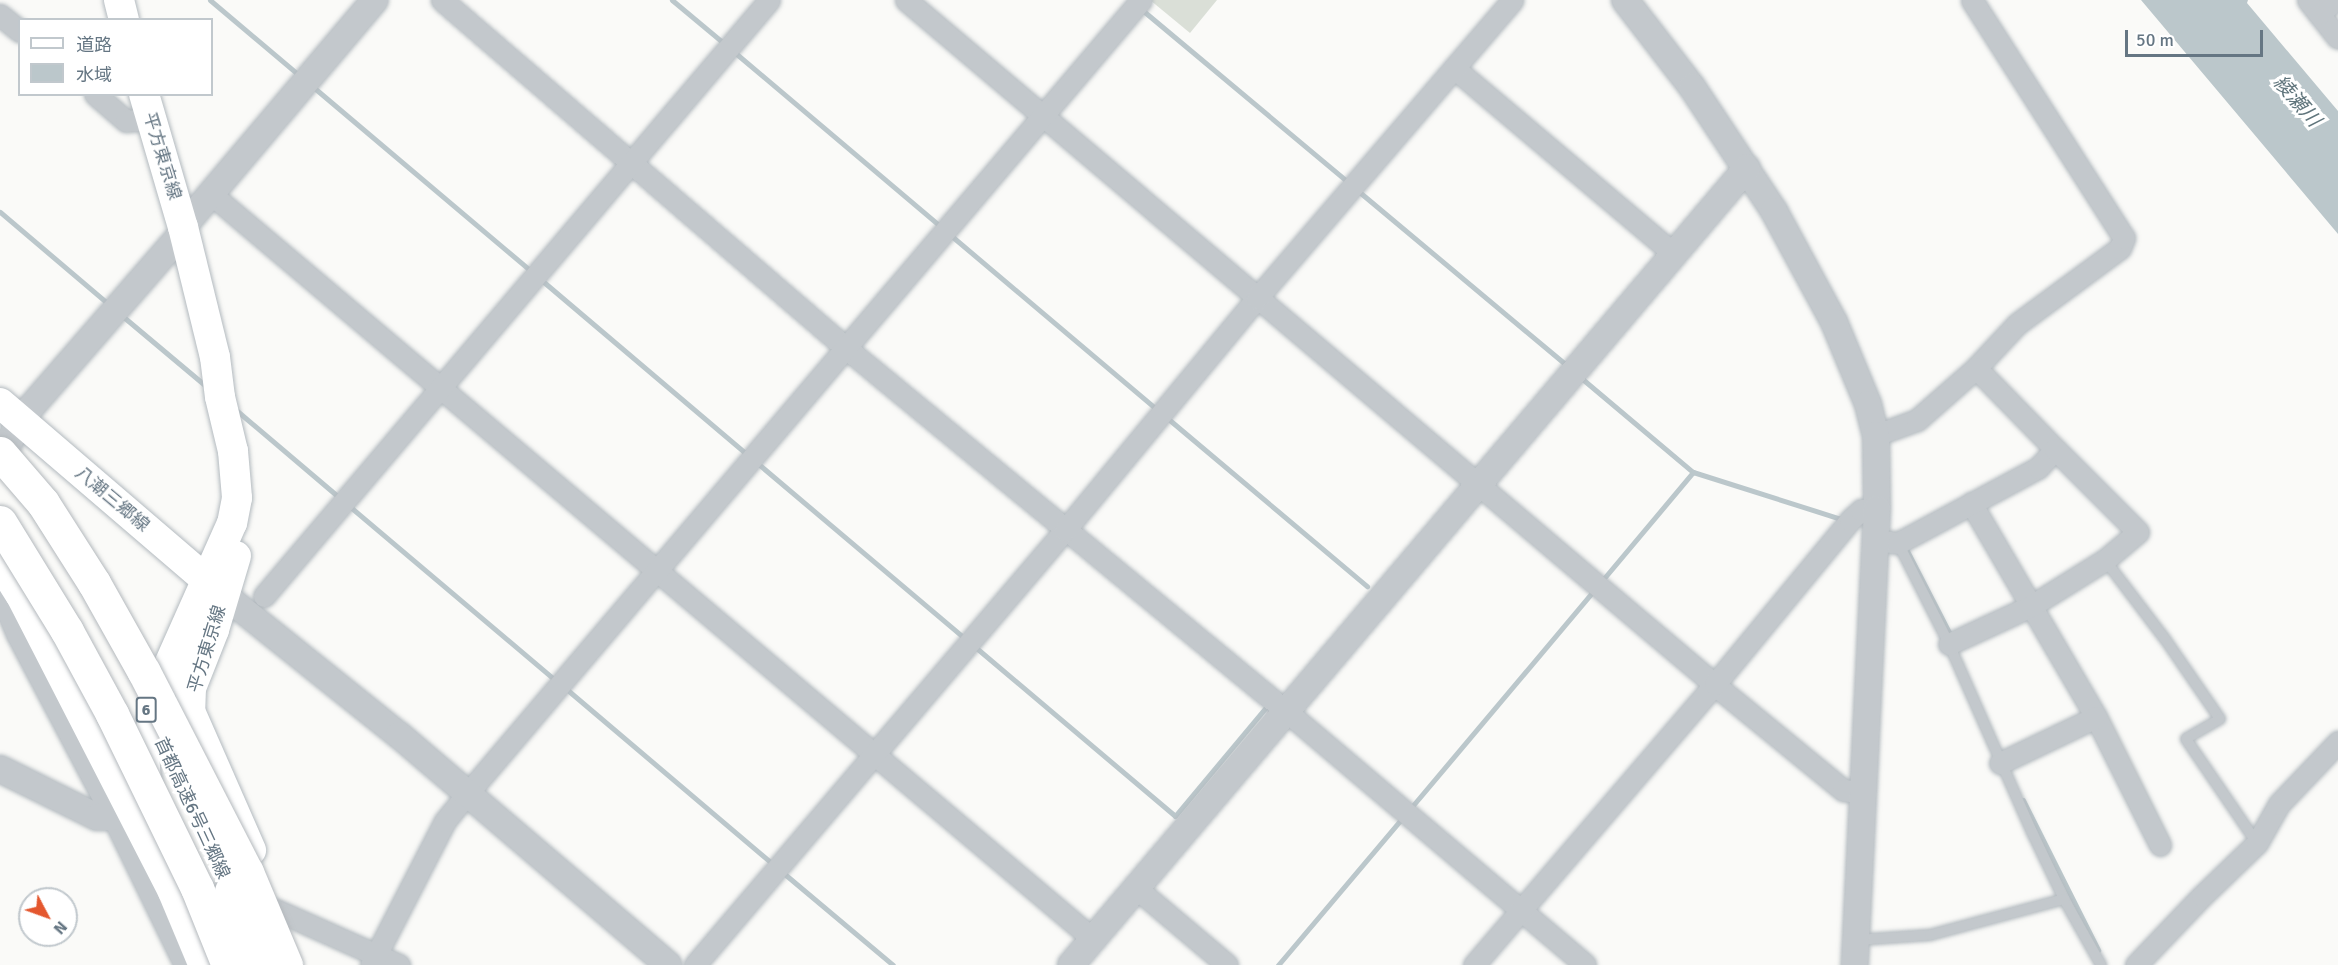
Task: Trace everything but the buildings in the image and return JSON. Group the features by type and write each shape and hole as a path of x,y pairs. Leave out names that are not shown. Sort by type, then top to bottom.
{"highway":[{"path":"0,453 43,503 94,583 144,672 247,872 286,965"},
{"name":"首都高速6号三郷線","path":"0,472 42,531 139,696 187,790 260,965"},
{"name":"首都高速6号三郷線","path":"0,522 67,631 112,714 197,888 228,965"},
{"path":"0,560 21,593 174,891 205,965"}],"main road":[{"path":"119,0 124,18"},
{"name":"平方東京線","path":"148,107 184,229 215,357 232,394 248,454 249,499 242,538 168,668 144,753 147,807 218,965"},
{"name":"八潮三郷線","path":"10,412 216,587"},
{"name":"平方東京線","path":"216,587 214,630 191,688 190,711 276,910 296,965"}],"street":[{"path":"0,462 10,412 184,229 375,0"},
{"path":"442,0 846,348 1286,711 1586,965"},
{"path":"264,596 769,0"},
{"path":"906,0 1843,790 1864,793"},
{"path":"374,959 446,821 466,794 1141,0"},
{"path":"695,965 1065,530 1257,298 1512,0"},
{"path":"1625,0 1692,87 1747,168 1784,229 1834,322 1855,368 1876,435 1877,509 1886,541 1864,793 1856,953"},
{"path":"1876,435 1917,420 1976,368 2017,324 2120,248 2124,238 1972,0"},
{"path":"2320,5 2338,38"},
{"path":"0,15 18,29"},
{"path":"1454,68 1672,253"},
{"path":"97,96 126,121 148,107"},
{"path":"1071,965 1672,253 1747,168"},
{"path":"211,194 655,572 1093,939"},
{"path":"1949,644 2031,606 2105,560 2138,532 1976,368"},
{"path":"1886,541 1971,503 2038,468 2055,449"},
{"path":"1971,503 2096,717 2160,845"},
{"path":"1474,965 1715,684 1850,520 1861,510 1877,509"},
{"path":"216,587 399,735 668,965"},
{"path":"0,594 17,634 113,817 185,965"},
{"path":"2000,763 2096,717"},
{"path":"2136,965 2257,843 2279,804 2338,742"},
{"path":"0,769 98,817 113,817"},
{"path":"1136,888 1227,965"},
{"path":"276,910 374,959 399,965"}],"lane":[{"path":"1886,541 1949,644 2000,763 2064,899 2101,965"},
{"path":"2105,560 2166,639 2220,719 2186,739 2257,843"},
{"path":"1856,953 2064,899"}],"shaded area":[{"path":"1150,0 1217,0 1190,33"}],"water":[{"name":"綾瀬川","path":"2141,0 2248,0 2247,3 2338,111 2338,234"}],"waterway":[{"path":"210,0 300,76"},
{"path":"672,0 726,45"},
{"path":"1141,9 1350,184"},
{"path":"733,51 941,227"},
{"path":"312,86 532,272"},
{"path":"1357,190 1569,367"},
{"path":"0,212 111,306"},
{"path":"948,233 1159,411"},
{"path":"539,278 749,456"},
{"path":"120,314 207,387"},
{"path":"1580,377 1693,472"},
{"path":"236,410 341,499"},
{"path":"1166,417 1367,586"},
{"path":"756,462 967,640"},
{"path":"1600,583 1693,472 1844,520"},
{"path":"348,505 556,681"},
{"path":"1904,545 1952,638"},
{"path":"1409,810 1594,590"},
{"path":"974,646 1175,816 1266,707"},
{"path":"564,687 774,865"},
{"path":"2023,800 2098,950"},
{"path":"1278,965 1403,817"},
{"path":"781,871 893,965"}]}
